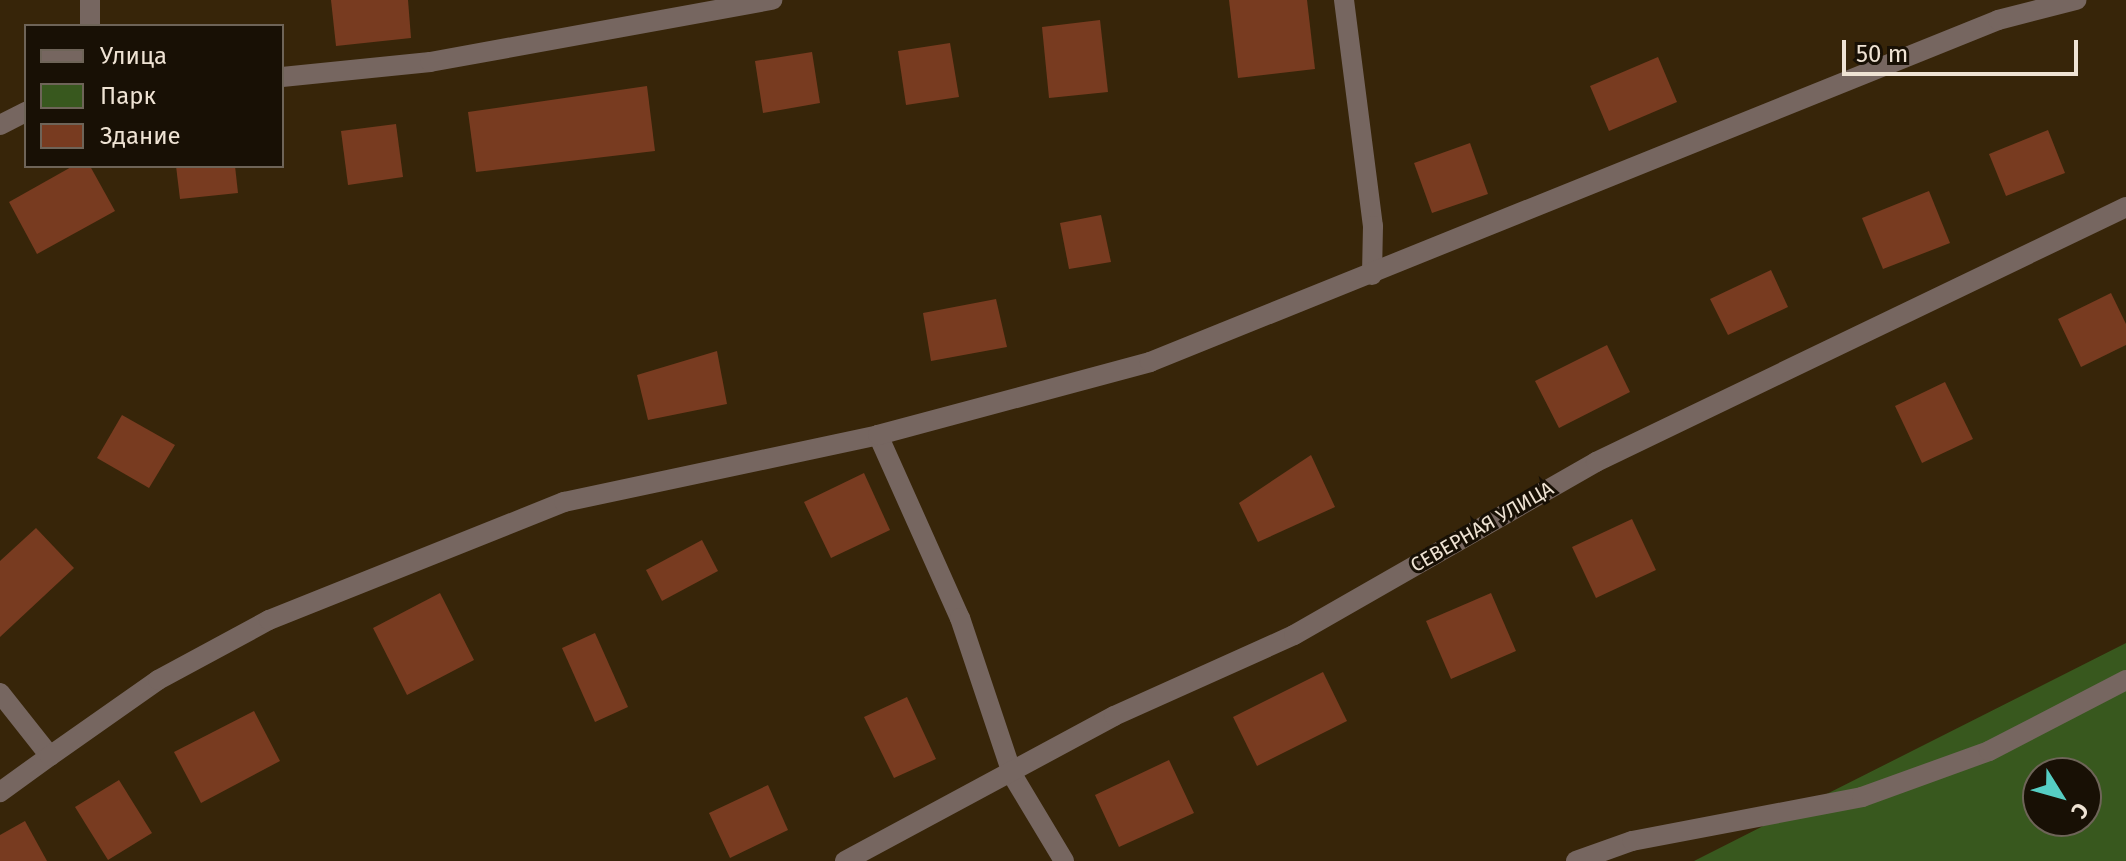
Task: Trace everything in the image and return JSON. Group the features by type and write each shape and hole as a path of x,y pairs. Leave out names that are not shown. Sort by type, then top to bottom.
{"street":[{"path":"90,0 90,24"},
{"path":"284,77 430,62 772,0"},
{"path":"1344,0 1373,226 1372,275"},
{"path":"0,792 202,655 454,543 637,482 878,435 1150,362 1372,275 1914,53 2076,0"},
{"path":"0,125 24,113"},
{"name":"СЕВЕРНАЯ УЛИЦА","path":"845,861 1013,776 1114,716 1294,635 1596,462 2126,207"},
{"path":"878,435 960,618 1013,776 1064,861"},
{"path":"1576,861 1632,841 1862,797 1989,751 2126,680"},
{"path":"0,693 50,756"}],"green space":[{"path":"2126,643 2126,861 1694,861"}],"building":[{"path":"331,0 408,0 411,38 336,46"},
{"path":"1229,0 1307,0 1315,69 1238,78"},
{"path":"1100,20 1108,92 1049,98 1042,27"},
{"path":"950,43 959,97 906,105 898,51"},
{"path":"812,52 820,103 763,113 755,61"},
{"path":"1658,57 1677,102 1609,131 1590,86"},
{"path":"647,86 655,151 476,172 468,112"},
{"path":"396,124 403,177 348,185 341,131"},
{"path":"2048,130 2065,173 2006,196 1989,154"},
{"path":"1470,143 1488,194 1432,213 1414,163"},
{"path":"69,168 91,168 115,211 37,254 9,202"},
{"path":"176,168 235,168 238,193 180,199"},
{"path":"1929,191 1950,243 1883,269 1862,218"},
{"path":"1101,215 1111,262 1069,269 1060,223"},
{"path":"1771,270 1788,307 1728,335 1710,299"},
{"path":"2111,293 2126,324 2126,345 2081,367 2058,319"},
{"path":"996,299 1007,347 931,361 923,313"},
{"path":"1607,345 1630,392 1559,428 1535,381"},
{"path":"717,351 727,404 648,420 637,375"},
{"path":"1945,382 1973,439 1922,463 1895,406"},
{"path":"122,415 175,445 149,488 97,458"},
{"path":"1311,455 1335,507 1258,542 1239,503"},
{"path":"864,473 890,530 831,558 804,502"},
{"path":"1632,519 1656,570 1596,598 1572,547"},
{"path":"36,528 74,568 0,637 0,561"},
{"path":"702,540 718,571 662,601 646,570"},
{"path":"440,593 474,660 407,695 373,628"},
{"path":"1491,593 1516,651 1451,679 1426,621"},
{"path":"595,633 628,707 595,722 562,648"},
{"path":"1323,672 1347,721 1257,766 1233,717"},
{"path":"907,697 936,759 894,778 864,717"},
{"path":"254,711 280,761 201,803 174,752"},
{"path":"1169,760 1194,813 1119,847 1095,795"},
{"path":"119,780 152,833 108,860 75,807"},
{"path":"768,785 788,830 730,858 709,813"},
{"path":"25,821 47,861 0,861 0,835"}]}
